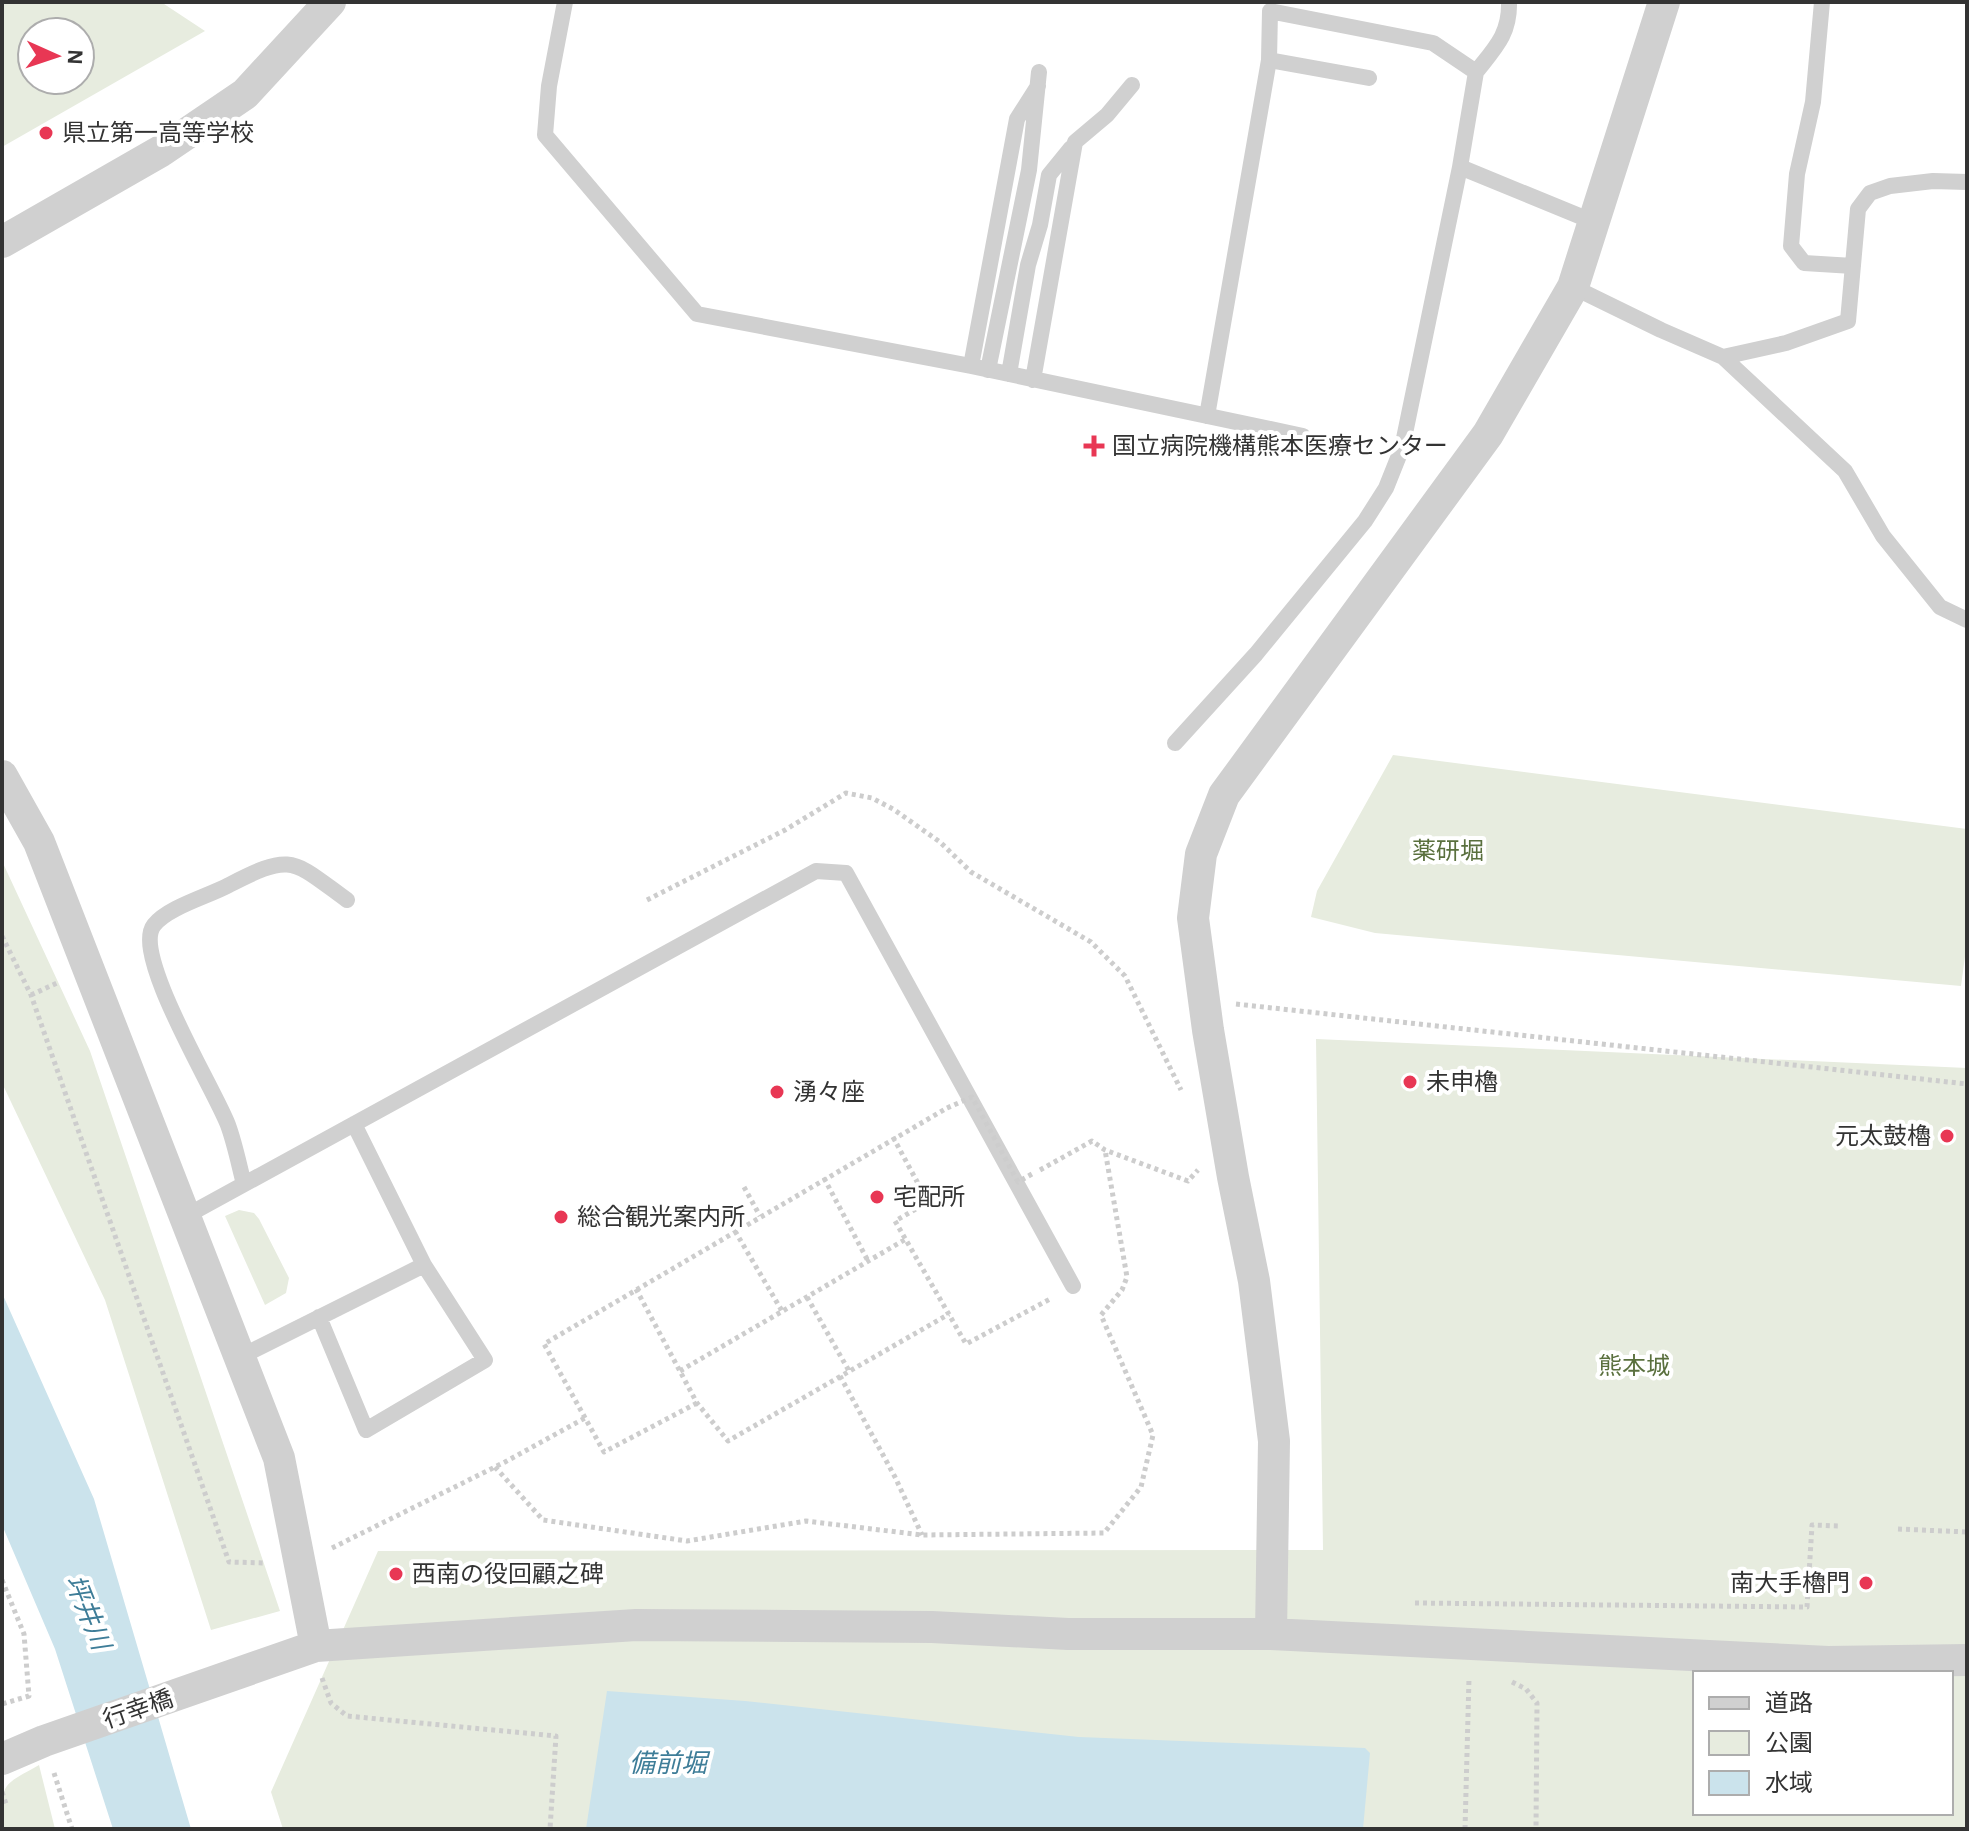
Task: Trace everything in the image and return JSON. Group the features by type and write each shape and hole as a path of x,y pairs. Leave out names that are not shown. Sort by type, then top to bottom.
{"street":[{"path":"2,242 161,151 245,94 330,2"},
{"path":"1271,1634 1274,1441 1254,1281 1240,1221 1193,918 1201,854 1224,795 1488,434 1573,287 1664,2"},
{"path":"2,776 39,842 279,1458 316,1646"},
{"name":"行幸橋","path":"2,1759 44,1741 316,1646 636,1625 932,1627 1068,1634 1271,1634 1828,1662 1967,1660"}],"lane":[{"path":"565,2 549,86 545,135 697,314 971,366 1303,436"},
{"path":"1175,743 1256,654 1365,521 1386,488 1402,448 1460,167 1476,72 1500,43 1510,20 1509,2"},
{"path":"1822,2 1813,102 1797,174 1791,246 1804,263 1853,266"},
{"path":"1207,416 1269,60 1268,6 1433,43 1476,72"},
{"path":"1269,60 1369,78"},
{"path":"971,366 1017,119 1039,78 1029,170 988,370"},
{"path":"1009,374 1028,265 1040,225 1049,175 1075,142 1107,115 1132,85"},
{"path":"1033,380 1075,142"},
{"path":"1460,167 1594,222"},
{"path":"1723,357 1786,343 1848,321 1858,209 1870,193 1890,186 1933,181 1967,182"},
{"path":"1573,287 1723,357 1845,471 1883,536 1940,607 1967,620"},
{"path":"244,1184 227,1123 202,1077 154,967 148,941 153,925 171,911 264,868 282,863 302,868 347,900"},
{"path":"186,1216 816,871 846,873 1073,1286"},
{"path":"319,1317 366,1430 485,1360 424,1265 354,1124"},
{"path":"240,1357 424,1265"}],"path":[{"path":"647,900 785,830 846,793 872,798 940,842 971,872 1091,942 1125,976 1182,1091"},
{"path":"1204,1000 1967,1084"},
{"path":"697,1403 604,1452 544,1344 893,1137 972,1097 1018,1182 1092,1141 1105,1150 1188,1181 1227,1139"},
{"path":"893,1137 928,1202 895,1221 966,1344 1073,1286"},
{"path":"495,1467 543,1520 687,1541 806,1521 922,1535 1104,1533 1141,1487 1153,1435 1101,1315 1122,1290 1127,1277 1105,1150"},
{"path":"824,1178 868,1261"},
{"path":"744,1187 760,1216"},
{"path":"735,1231 782,1311"},
{"path":"680,1371 906,1239"},
{"path":"636,1289 697,1403 728,1441 949,1314"},
{"path":"807,1297 849,1371"},
{"path":"840,1376 895,1477 922,1535"},
{"path":"1415,1603 1807,1607 1812,1525 1840,1526"},
{"path":"1898,1529 1967,1532"},
{"path":"2,1580 24,1634 29,1696 2,1704"},
{"path":"316,1646 331,1703 347,1716 556,1736 550,1829"},
{"path":"1465,1829 1469,1674 1482,1676"},
{"path":"1507,1680 1526,1689 1537,1703 1536,1829"},
{"path":"44,1741 72,1829"},
{"path":"2,1791 7,1807"}],"green space":[{"path":"2,2 161,2 205,31 96,93 96,16 16,16 16,96 91,96 2,147"},
{"name":"薬研堀","path":"1393,755 1967,829 1967,942 1961,986 1375,933 1311,917 1317,891"},
{"path":"2,861 90,1051 280,1611 211,1630 105,1300 2,1083"},
{"name":"熊本城","path":"1316,1039 1967,1068 1967,1829 283,1829 271,1792 378,1551 1323,1550"},
{"path":"239,1210 254,1213 259,1219 289,1278 286,1293 265,1305 225,1216"},
{"path":"39,1765 55,1829 2,1829 2,1802 6,1788"}],"water":[{"name":"坪井川","path":"2,1293 94,1499 191,1829 113,1829 55,1649 2,1525"},
{"name":"備前堀","path":"607,1691 745,1701 1079,1737 1365,1748 1370,1753 1363,1829 586,1829"}],"place":[{"name":"県立第一高等学校","path":"46,133"},
{"name":"国立病院機構熊本医療センター","path":"1094,446"},
{"name":"未申櫓","path":"1410,1082"},
{"name":"湧々座","path":"777,1092"},
{"name":"元太鼓櫓","path":"1947,1136"},
{"name":"宅配所","path":"877,1197"},
{"name":"総合観光案内所","path":"561,1217"},
{"name":"西南の役回顧之碑","path":"396,1574"},
{"name":"南大手櫓門","path":"1866,1583"}]}
